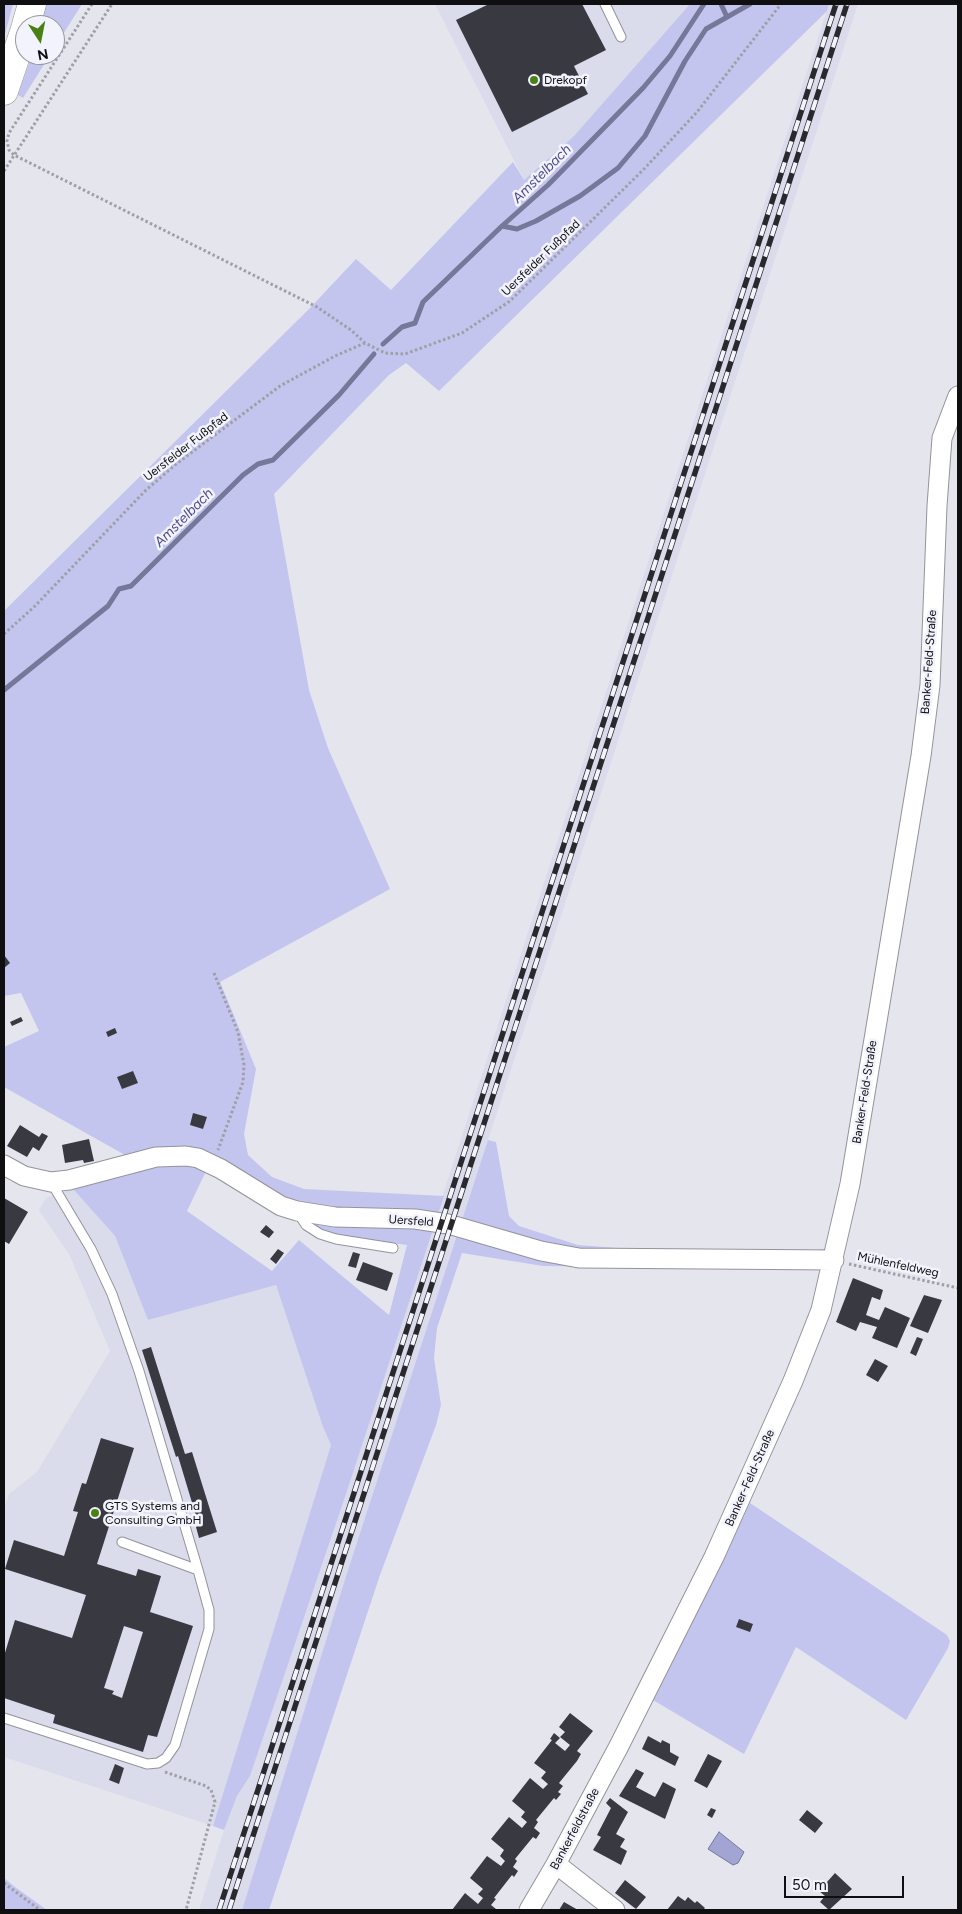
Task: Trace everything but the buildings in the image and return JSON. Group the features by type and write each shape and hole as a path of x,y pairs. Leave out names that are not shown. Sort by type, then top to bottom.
{"main road":[{"path":"4,92 15,59"}],"street":[{"name":"Banker-Feld-Straße","path":"619,1746 752,1477 821,1310 834,1260 850,1184 921,756 930,686 937,506 942,438 958,396"},
{"name":"Uersfeld","path":"4,1165 24,1176 51,1182 69,1180 156,1157 174,1155 198,1158 281,1206 297,1211 335,1217 415,1219 440,1223 541,1251 579,1258 834,1260"},
{"name":"Bankerfeldstraße","path":"529,1910 556,1864 619,1746"},
{"path":"556,1864 614,1910"}],"lane":[{"path":"605,4 621,37"},
{"path":"4,1718 147,1764 158,1763 166,1758 175,1745 209,1629 209,1610 198,1570 139,1372 112,1294 90,1249 51,1182"},
{"path":"297,1211 306,1225 320,1234 336,1239 393,1248"},
{"path":"122,1542 198,1570"}],"path":[{"path":"92,4 9,134 7,141 9,150 14,155 317,307 351,330 365,343"},
{"path":"4,170 112,4"},
{"name":"Uersfelder Fußpfad","path":"4,634 34,607 145,491 175,465 280,386 334,356 365,343 385,353 405,354 462,333 510,301 645,168 697,112 781,4"},
{"path":"213,1165 243,1082 244,1065 238,1032 214,973"},
{"name":"Mühlenfeldweg","path":"834,1260 958,1288"},
{"path":"158,1763 162,1770 206,1786 213,1795 213,1810 186,1910"},
{"path":"4,1884 40,1910"}],"shaded area":[{"path":"4,4 13,4 4,38"},
{"path":"41,4 82,4 65,31 65,15 39,15"},
{"path":"435,4 690,4 574,136 524,180"},
{"path":"690,4 829,4 827,11 439,391 406,363 389,375 274,494 309,690 328,748 390,889 220,982 256,1069 244,1134 248,1155 272,1177 304,1189 444,1196 343,1503 250,1776 237,1796 224,1830 213,1826 331,1445 323,1427 276,1285 148,1320 115,1236 73,1189 129,1175 125,1155 4,1087 4,1047 39,1031 21,993 4,996 4,611 309,309 356,259 391,290 513,162 524,180 574,136","holes":["207,1169 326,1232 344,1237 407,1245 389,1315 299,1240 272,1271 187,1211"]},
{"path":"829,4 858,4 347,1573 242,1910 199,1910 224,1830 237,1796 250,1776 343,1503"},
{"path":"28,65 44,65 23,98 18,95"},
{"path":"488,1140 496,1142 509,1216 519,1226 578,1245 630,1249 818,1250 829,1248 826,1269 543,1266 462,1253 437,1328 434,1358 441,1405 436,1425 380,1575 269,1910 242,1910 347,1573"},
{"path":"73,1189 115,1236 148,1320 276,1285 323,1427 331,1445 213,1826 4,1757 4,1510 9,1494 37,1472 110,1351 70,1256 39,1210 46,1198"},
{"path":"750,1503 947,1635 950,1641 948,1648 906,1720 796,1647 744,1754 653,1700"},
{"path":"719,1832 744,1852 738,1863 733,1865 708,1849"},
{"path":"4,1878 15,1887 47,1910 4,1910"}],"waterway":[{"name":"Amstelbach","path":"383,344 402,327 415,323 423,302 502,226 548,185 643,88 670,56 704,4"},
{"path":"721,4 727,17"},
{"path":"502,226 517,229 536,221 580,196 618,168 645,136 685,61 706,29 750,4"},
{"name":"Amstelbach","path":"4,690 108,606 119,589 131,586 243,475 258,464 273,460 339,395 374,354"}],"railway":[{"path":"219,1910 836,4"},
{"path":"229,1910 847,4"}],"place":[{"name":"Drekopf","path":"534,80"},
{"name":"GTS Systems and Consulting GmbH","path":"95,1513"}]}
